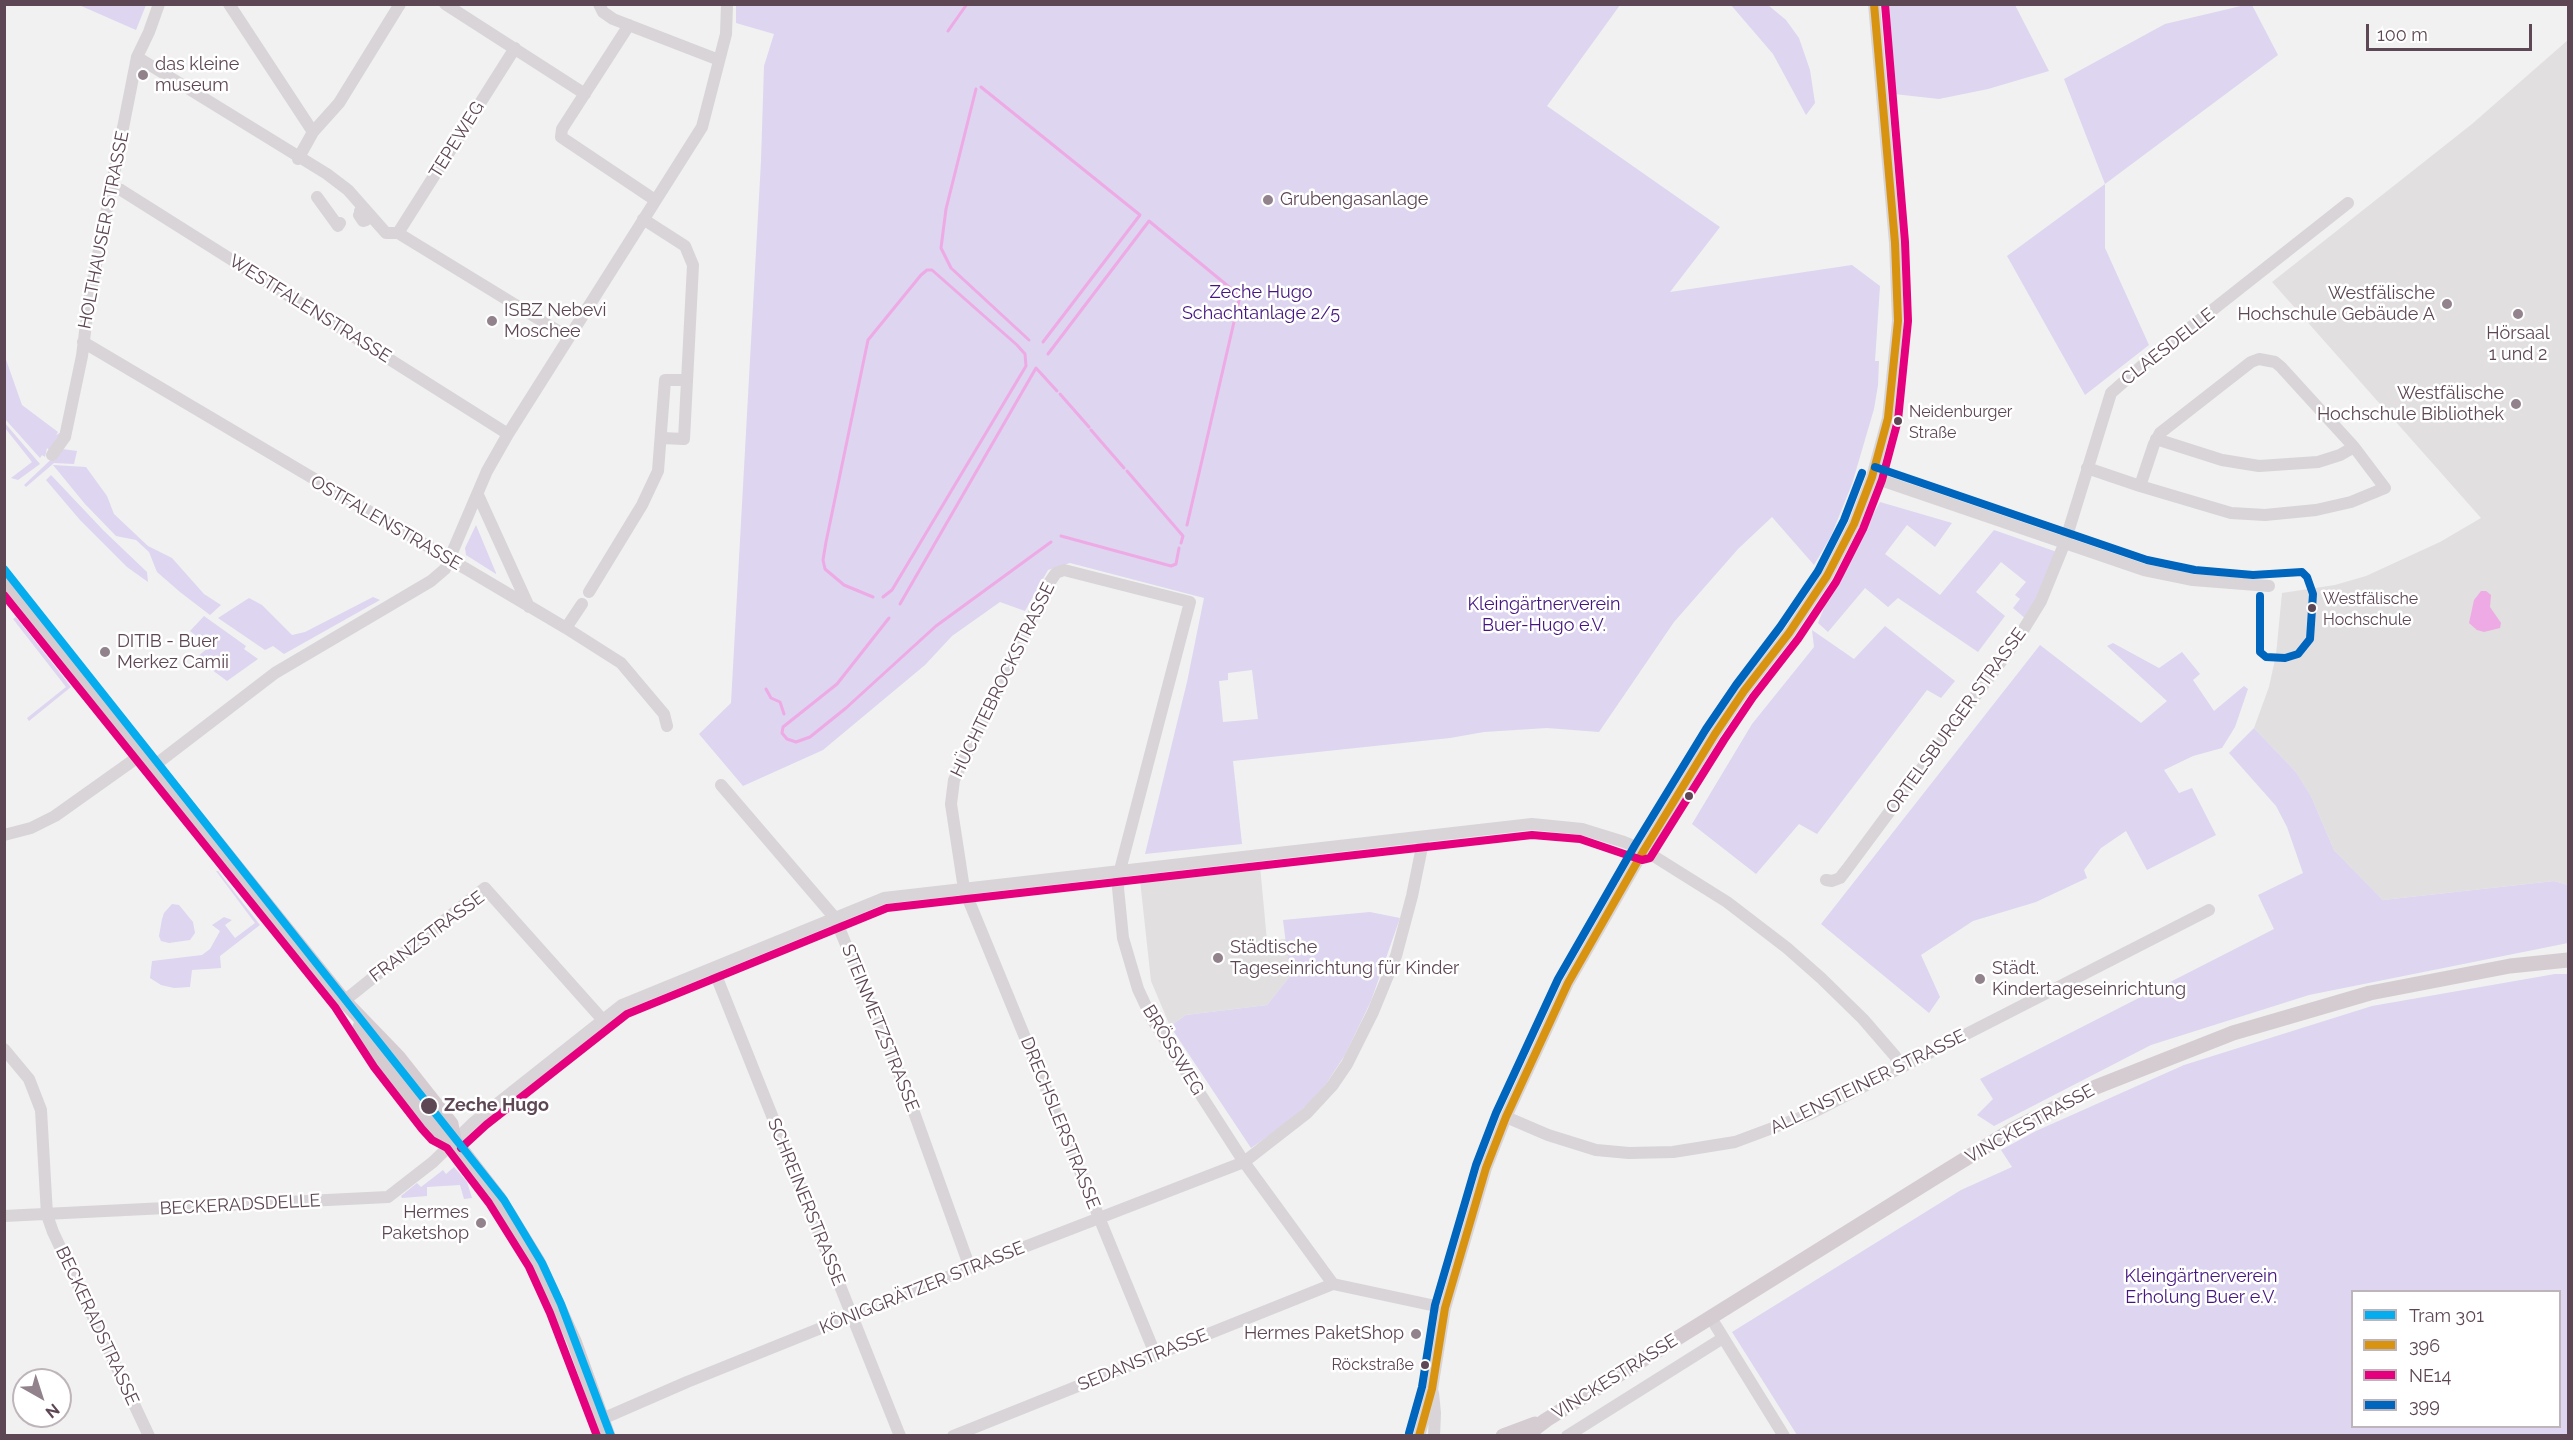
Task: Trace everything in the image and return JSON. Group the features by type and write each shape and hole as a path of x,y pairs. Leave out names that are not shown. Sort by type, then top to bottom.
{"main road":[{"path":"4,578 344,1001 398,1057 451,1124 454,1140 498,1197 538,1262 565,1320 608,1436"},
{"name":"VINCKESTRASSE","path":"1525,1436 1546,1420 2014,1130 2106,1083 2233,1033 2370,993 2488,970 2568,960"},
{"name":"VINCKESTRASSE","path":"1503,1436 1546,1420"}],"street":[{"name":"HOLTHAUSER STRASSE","path":"52,455 66,437 136,57 149,32 159,4"},
{"path":"229,4 313,132"},
{"path":"445,4 585,94"},
{"path":"599,4 607,15 719,60"},
{"path":"154,765 275,673 442,573 487,471 508,434 702,127 726,34 727,4"},
{"path":"1419,1436 1432,1389 1445,1308 1486,1168 1506,1117 1568,983 1644,850 1721,725 1789,633 1827,576 1854,524 1872,477 1888,418 1898,321 1895,243 1874,4"},
{"path":"302,160 313,132 339,103 396,6"},
{"path":"629,25 562,129 563,140 655,200"},
{"name":"TEPEWEG","path":"398,233 515,48"},
{"path":"136,57 348,190 362,212 379,224 386,233 398,233 568,337"},
{"name":"WESTFALENSTRASSE","path":"111,188 121,190 508,434"},
{"path":"318,197 338,226 340,223"},
{"name":"CLAESDELLE","path":"2065,542 2105,406 2117,387 2348,203"},
{"path":"643,219 685,246 692,257 684,439 662,438"},
{"name":"OSTFALENSTRASSE","path":"83,342 566,628 621,663 664,714 667,726"},
{"path":"2087,468 2140,486 2231,513 2265,514 2316,510 2351,502 2385,488 2354,447 2276,362 2259,359 2251,362 2156,439 2140,486"},
{"path":"589,592 642,505 658,471 665,380 687,380"},
{"path":"2156,439 2222,460 2259,466 2318,462 2340,456 2354,447"},
{"path":"1872,477 2144,570 2193,580 2269,586"},
{"path":"478,495 529,607"},
{"name":"ORTELSBURGER STRASSE","path":"1826,880 1832,881 1840,878 2017,640 2041,601 2065,542"},
{"name":"HÜCHTEBROCKSTRASSE","path":"964,890 951,804 954,780 1053,575 1059,571 1072,571 1190,602"},
{"name":"BRÖSSWEG","path":"1190,602 1120,870 1118,888 1124,938 1143,1001 1162,1038 1244,1162 1333,1284"},
{"path":"566,628 582,604"},
{"path":"4,835 31,828 55,816 145,752"},
{"name":"STEINMETZSTRASSE","path":"721,785 835,918 906,1090 970,1268"},
{"name":"BECKERADSDELLE","path":"4,1216 388,1197 433,1162 454,1140 622,1005 884,898 1532,824 1582,829 1644,850 1727,902 1787,948 1863,1019 1895,1056 1900,1068"},
{"name":"KÖNIGGRÄTZER STRASSE","path":"602,1419 970,1268 1244,1162 1307,1113 1347,1064 1373,1012 1396,956 1412,896 1424,837"},
{"name":"FRANZSTRASSE","path":"344,1001 485,888 603,1019"},
{"name":"DRECHSLERSTRASSE","path":"964,890 1156,1356"},
{"name":"ALLENSTEINER STRASSE","path":"1506,1117 1548,1135 1596,1150 1629,1153 1693,1150 1736,1142 1784,1125 2209,910"},
{"name":"SCHREINERSTRASSE","path":"713,968 900,1436"},
{"name":"BECKERADSTRASSE","path":"4,1049 29,1079 41,1110 47,1215 61,1250 149,1436"},
{"path":"1333,1284 1445,1308"},
{"name":"SEDANSTRASSE","path":"953,1436 1333,1284"},
{"path":"1711,1318 1784,1436"},
{"name":"VINCKESTRASSE","path":"1567,1436 1723,1338"},
{"path":"1432,1389 1435,1413 1434,1436"}],"shaded area":[{"name":"Westfälische Hochschule","path":"2568,40 2568,885 2554,881 2383,900 2334,850 2311,796 2296,772 2254,728 2269,687 2276,655 2282,593 2335,585 2366,576 2440,542 2481,518 2272,282 2472,124"},
{"path":"2481,591 2486,591 2491,595 2490,607 2501,623 2500,628 2484,632 2477,630 2469,623 2474,600"},
{"name":"Städtische Tageseinrichtung für Kinder","path":"1260,866 1267,941 1286,939 1290,976 1267,1005 1186,1015 1170,1026 1151,981 1140,880"}],"green space":[{"path":"146,4 136,30 79,5"},
{"name":"Zeche Hugo Schachtanlage 2/5","path":"736,5 1620,5 1547,106 1720,227 1670,292 1852,265 1880,286 1875,361 1879,361 1878,385 1874,409 1852,484 1831,536 1814,565 1772,517 1738,549 1674,622 1599,732 1547,728 1484,732 1450,738 1233,761 1242,844 1145,854 1187,682 1204,598 1070,563 1048,570 1025,611 1000,602 952,636 925,665 823,750 743,786 699,734 731,703 761,161 764,66 774,34 736,23","holes":["1252,670 1258,719 1223,722 1219,681 1228,680 1228,673"]},
{"path":"1731,5 1768,5 1786,20 1799,38 1810,70 1815,103 1806,115 1773,54"},
{"path":"1889,5 2015,5 2049,71 1988,89 1939,99 1894,94"},
{"path":"2252,5 2278,55 2105,184 2064,79 2165,24"},
{"path":"2105,184 2105,248 2149,345 2085,395 2007,256"},
{"path":"4,354 22,405 58,432 56,435 65,430 52,453 47,448 45,457 42,455 40,458 5,419"},
{"path":"4,422 40,464 18,480 11,478 32,462 5,428"},
{"path":"62,449 77,451 74,464 54,463 26,487 24,485"},
{"path":"53,465 86,467 107,496 114,514 148,546 172,558 204,594 221,605 210,615 180,592 157,572 149,552 136,540 116,536 85,504"},
{"path":"51,475 147,572 148,582 127,567 80,520 46,480"},
{"path":"1880,502 1952,523 1935,547 1907,525 1885,554 1940,595 1994,530 2057,552 2044,585 2026,619 2013,608 2020,599 2015,595 2026,582 2001,562 1976,592 2005,616 1978,652 1898,598 1888,607 1865,588 1828,632 1818,623 1831,590"},
{"path":"476,525 496,574 466,555 465,548"},
{"path":"373,597 380,600 284,654 273,646 265,650 218,618 249,598 262,605 292,635 305,632"},
{"path":"204,616 246,646 244,649 258,659 227,681 196,658 210,646 190,631"},
{"path":"16,617 71,687 29,721 27,718 66,687 13,619"},
{"path":"1885,626 1955,681 1941,698 1927,690 1817,834 1799,824 1756,874 1692,824 1752,724 1814,647 1812,630 1854,659"},
{"path":"2113,643 2159,668 2182,652 2200,674 2193,680 2214,711 2244,686 2248,689 2235,727 2222,748 2193,756 2164,770 2179,793 2192,788 2216,835 2147,870 2126,831 2101,848 2084,870 2087,878 2036,902 1973,921 1921,955 1940,997 1929,1013 1821,924 2040,645 2141,723 2167,701 2107,646"},
{"path":"2254,728 2296,772 2311,796 2334,850 2383,900 2554,881 2568,885 2568,943 2309,995 2151,1045 1994,1126 1977,1115 1993,1099 1980,1079 2274,929 2258,895 2303,873 2287,827 2276,806 2229,753"},
{"path":"216,871 260,925 220,956 221,968 192,970 190,987 174,988 161,985 150,978 152,961 202,955 210,949 220,931 212,925 224,917 232,920 225,925 235,938 255,923"},
{"path":"172,904 179,905 193,922 195,933 190,940 169,943 161,941 159,936 162,919"},
{"path":"1370,912 1400,918 1371,1001 1345,1055 1326,1084 1308,1104 1287,1123 1251,1148 1170,1026 1186,1015 1267,1005 1290,976 1283,920"},
{"name":"Kleingärtnerverein Erholung Buer e.V.","path":"2555,974 2568,974 2568,1435 1797,1435 1732,1332 1961,1190 2012,1167 2001,1150 2036,1131 2184,1065 2372,1006"},
{"path":"454,1167 467,1182 472,1198 464,1199 460,1185 427,1187 427,1196 402,1198 401,1196 417,1183 421,1187 443,1170 446,1174"}],"waterway":[{"path":"948,31 967,4"},
{"path":"981,87 1140,215 1043,342"},
{"path":"976,89 946,209 941,248 951,268 1029,340"},
{"path":"1048,354 1149,221 1240,296 1187,525"},
{"path":"873,597 844,585 825,569 823,560 826,542 868,340 921,275 927,270 932,270 1017,345 1025,354 1026,366 892,590 883,597"},
{"path":"900,604 1036,368 1057,391"},
{"path":"1060,394 1089,427"},
{"path":"1091,430 1124,468"},
{"path":"1127,471 1183,536 1181,543"},
{"path":"1061,536 1171,566 1176,564 1179,548"},
{"path":"889,618 837,684 783,727 782,733 787,739 796,742 810,737 846,708 936,626 1051,542"},
{"path":"766,689 771,698 780,702 784,714"}],"tram line":[{"name":"301","path":"4,569 504,1200 542,1263 561,1304 611,1436"}],"transit line":[{"name":"396","path":"1419,1436 1432,1389 1445,1308 1486,1168 1506,1117 1568,983 1644,850 1715,734 1744,691 1789,633 1827,576 1854,524 1872,477 1888,418 1898,321 1895,243 1874,4"},
{"name":"NE14","path":"461,1148 486,1125 627,1014 887,908 1532,835 1580,839 1642,860 1650,858 1724,740 1753,697 1798,639 1836,582 1863,529 1882,480 1898,420 1908,321 1905,242 1885,4"},
{"name":"399","path":"1875,467 2147,560 2195,570 2253,575 2302,572 2307,577 2313,594 2310,639 2298,654 2285,658 2266,657 2260,652 2260,596"},
{"name":"399","path":"1409,1433 1422,1387 1435,1305 1476,1165 1496,1113 1558,979 1635,845 1706,729 1818,571 1844,520 1862,473"},
{"name":"NE14","path":"4,595 335,1007 374,1067 422,1129 432,1140 447,1148 489,1203 529,1267 550,1313 597,1436"}],"place":[{"name":"das kleine museum","path":"143,75"},
{"name":"Grubengasanlage","path":"1268,200"},
{"name":"Westfälische Hochschule Gebäude A","path":"2447,304"},
{"name":"Hörsaal 1 und 2","path":"2518,314"},
{"name":"ISBZ Nebevi Moschee","path":"492,321"},
{"name":"Westfälische Hochschule Bibliothek","path":"2516,404"},
{"name":"Neidenburger Straße","path":"1898,421"},
{"name":"Westfälische Hochschule","path":"2312,608"},
{"name":"DITIB - Buer Merkez Camii","path":"105,652"},
{"name":"Städtische Tageseinrichtung für Kinder","path":"1218,958"},
{"name":"Städt. Kindertageseinrichtung","path":"1980,979"},
{"name":"Zeche Hugo","path":"429,1106"},
{"name":"Hermes Paketshop","path":"481,1223"},
{"name":"Hermes PaketShop","path":"1416,1334"},
{"name":"Röckstraße","path":"1425,1365"}],"park label":[{"name":"Kleingärtnerverein Buer-Hugo e.V.","path":"1544,615"}]}
